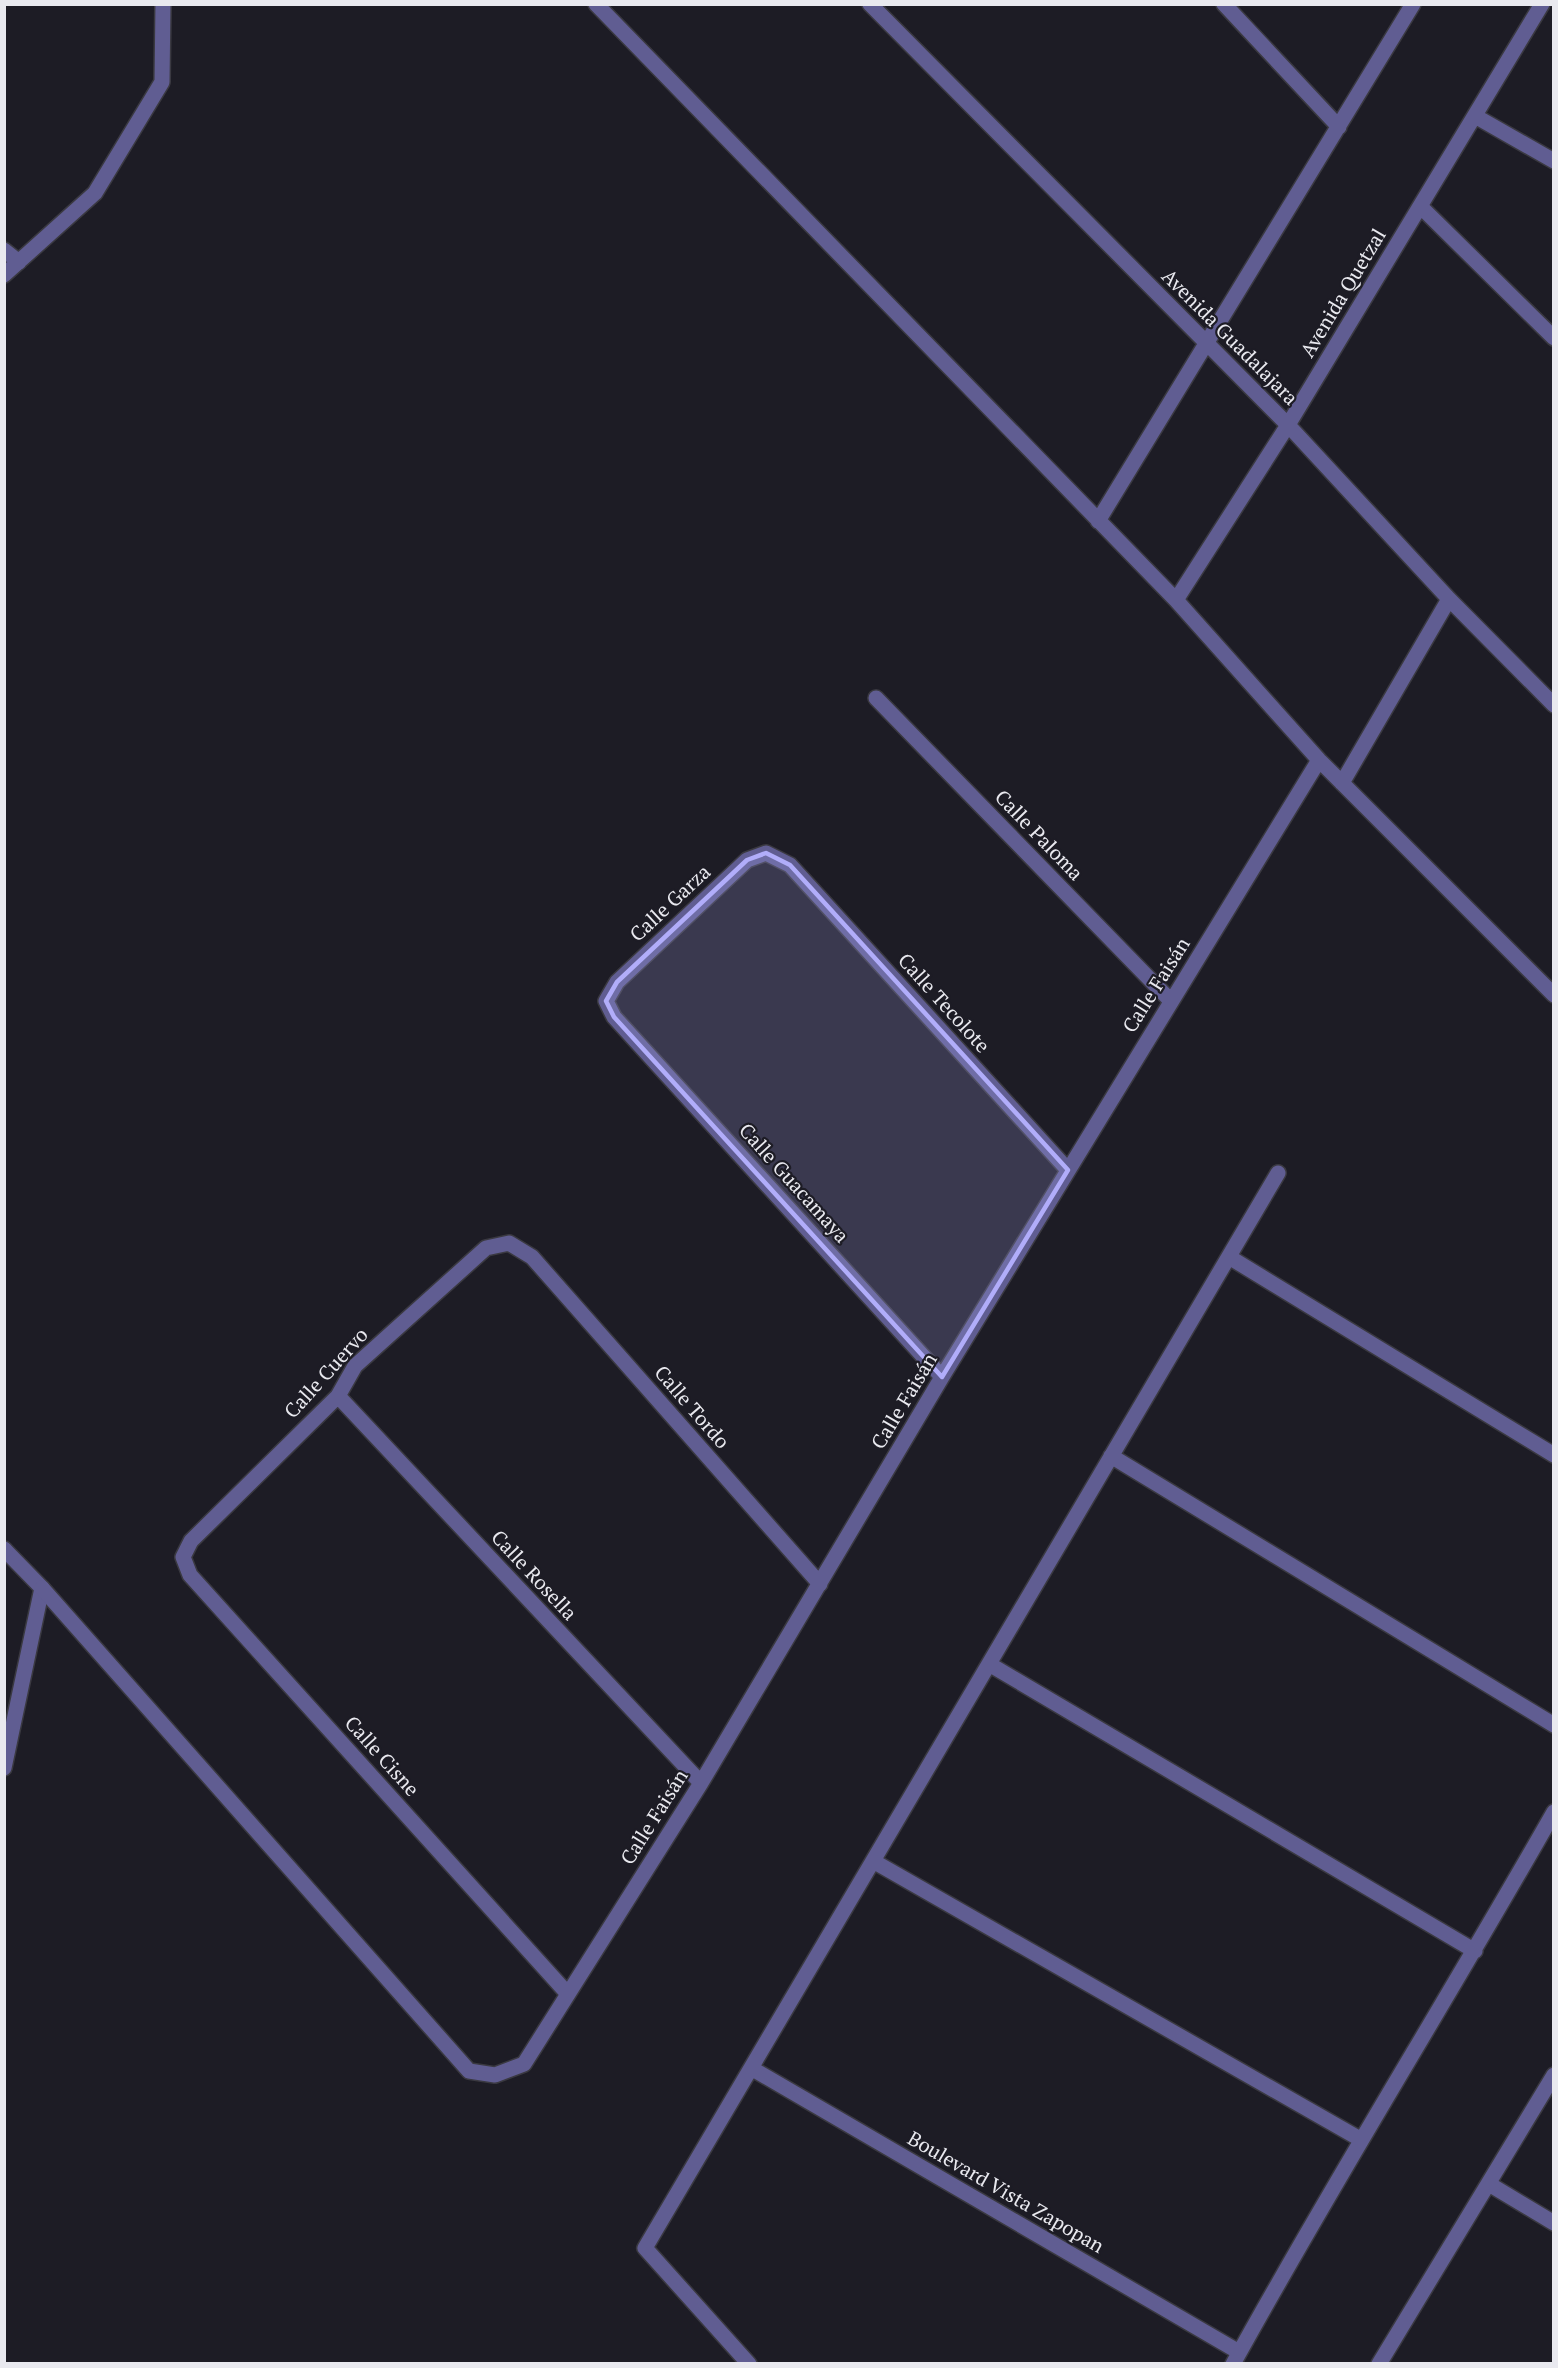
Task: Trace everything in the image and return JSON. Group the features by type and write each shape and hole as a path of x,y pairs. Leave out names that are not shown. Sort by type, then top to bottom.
{"street":[{"path":"4,275 95,193 162,82 164,4"},
{"path":"596,4 1176,600 1319,760 1554,995"},
{"name":"Avenida Guadalajara","path":"870,4 1208,344 1288,426 1449,599 1554,705"},
{"path":"1224,4 1340,127"},
{"path":"1098,521 1208,344 1413,4"},
{"name":"Avenida Quetzal","path":"1176,600 1288,426 1542,4"},
{"path":"1474,116 1554,161"},
{"path":"1420,206 1554,338"},
{"path":"4,250 19,262"},
{"path":"1342,783 1449,599"},
{"name":"Calle Paloma","path":"876,698 1171,1001"},
{"name":"Calle Faisán","path":"42,1588 470,2071 495,2074 524,2064 700,1783 942,1377 1319,760"},
{"name":"Calle Garza","path":"614,1017 606,1001 616,982 747,860 766,853 790,865"},
{"name":"Calle Tecolote","path":"790,865 1068,1170"},
{"name":"Calle Guacamaya","path":"614,1017 942,1377"},
{"path":"749,2364 645,2248 1278,1173"},
{"name":"Calle Cuervo","path":"191,1541 338,1396 355,1366 486,1248 509,1243 532,1257"},
{"name":"Calle Tordo","path":"532,1257 820,1584"},
{"path":"1228,1257 1554,1455"},
{"name":"Calle Rosella","path":"338,1396 700,1783"},
{"path":"1112,1456 1554,1725"},
{"name":"Calle Cisne","path":"191,1541 183,1557 190,1575 567,1993"},
{"path":"4,1768 42,1588 5,1550"},
{"path":"989,1664 1475,1951"},
{"path":"1236,2358 1360,2139 1475,1951 1554,1812"},
{"path":"873,1861 1360,2139"},
{"name":"Boulevard Vista Zapopan","path":"751,2068 1236,2358"},
{"path":"1379,2364 1554,2075"},
{"path":"1489,2184 1554,2223"}],"highlighted area":[{"path":"766,853 790,865 1068,1170 942,1377 614,1017 606,1001 617,982 747,860"}]}
